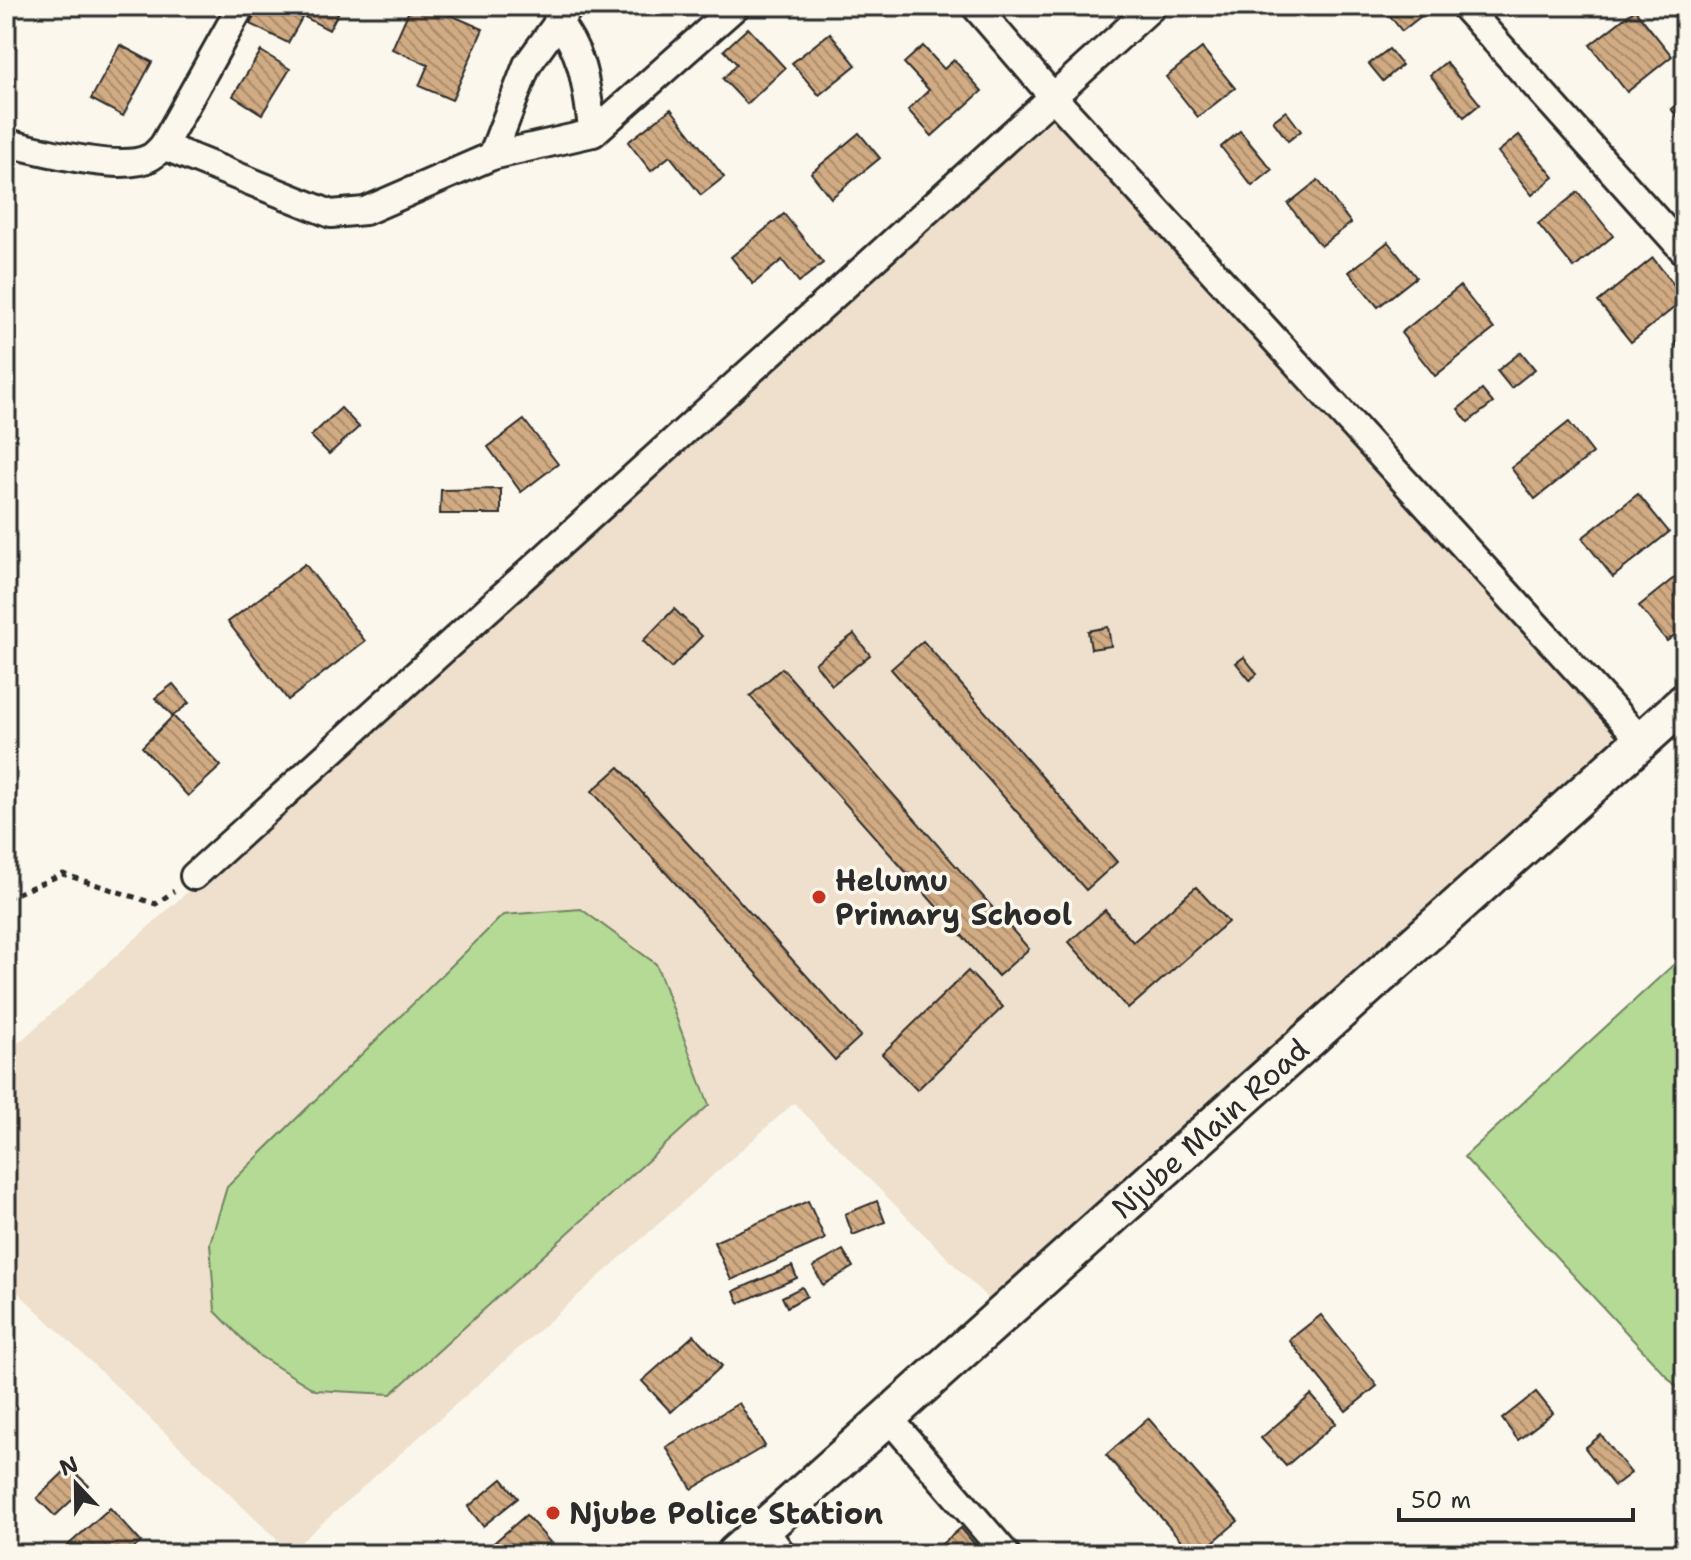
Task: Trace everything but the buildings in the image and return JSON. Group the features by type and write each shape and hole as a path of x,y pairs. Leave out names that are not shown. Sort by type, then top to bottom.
{"street":[{"path":"6,143 128,164 150,158 163,146 241,6"},
{"path":"163,146 331,214 365,211 492,156 593,133 736,6"},
{"path":"975,6 1054,98 1641,740"},
{"path":"194,876 1153,6"},
{"path":"1464,6 1685,252"},
{"path":"492,156 527,65 563,14"},
{"path":"563,14 582,67 593,133"},
{"name":"Njube Main Road","path":"735,1554 772,1541 888,1417 1685,702"},
{"path":"888,1417 1006,1554"}],"path":[{"path":"6,898 63,874 156,904 194,876"}],"shaded area":[{"name":"Helumu Primary School","path":"1052,120 1630,740 998,1309 794,1103 290,1552 6,1281 6,1054"}],"green space":[{"path":"581,909 656,964 709,1105 391,1394 315,1390 258,1355 215,1311 210,1243 227,1187 503,915"},
{"path":"1685,954 1685,1396 1464,1157"}],"place":[{"name":"Helumu Primary School","path":"819,897"},
{"name":"Njube Police Station","path":"553,1513"}]}
